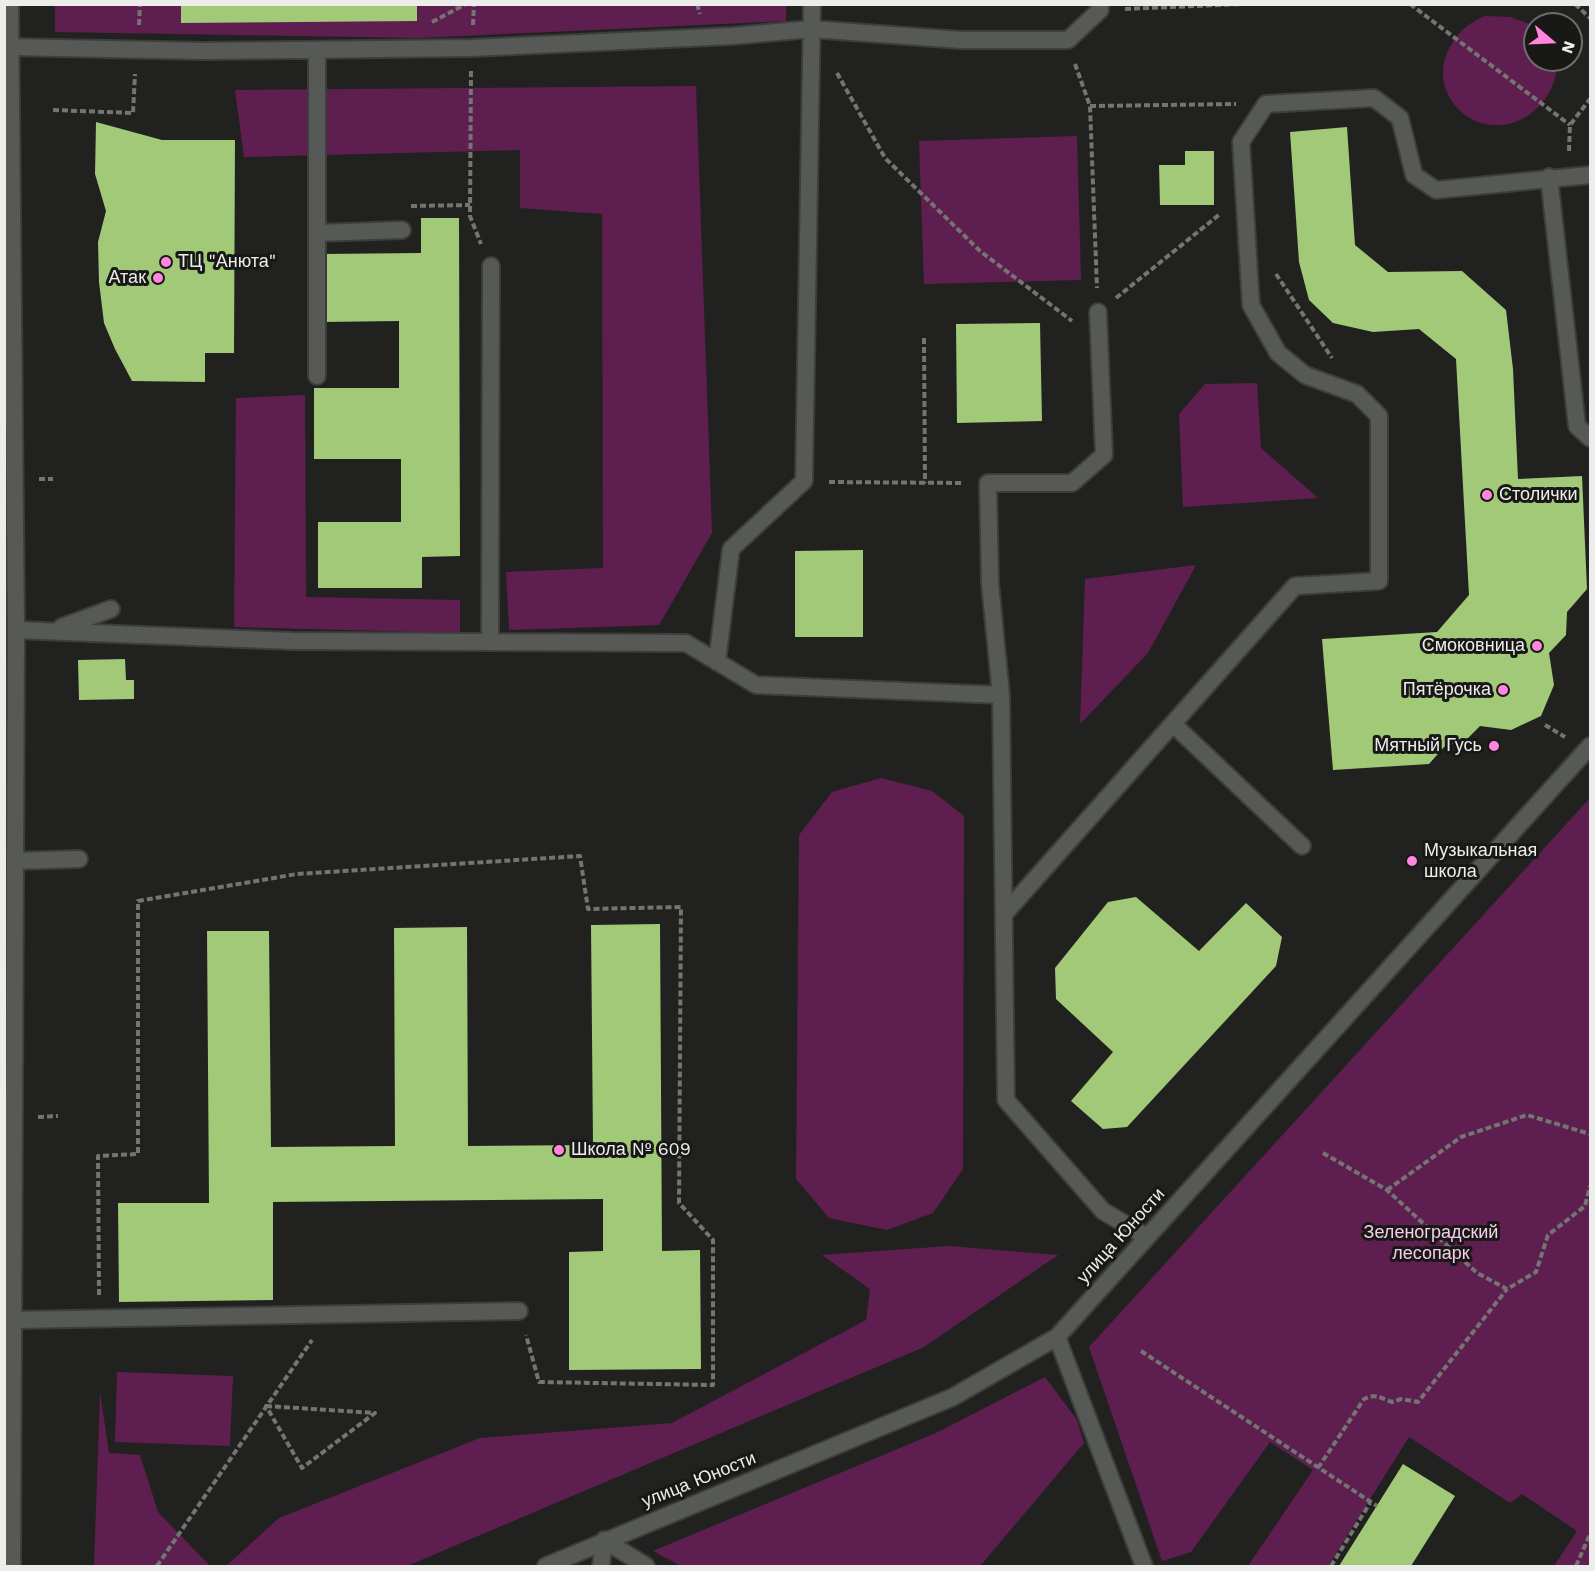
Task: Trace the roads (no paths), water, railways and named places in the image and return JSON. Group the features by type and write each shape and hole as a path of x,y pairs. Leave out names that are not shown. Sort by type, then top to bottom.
{"street":[{"path":"10,4 7,188 16,630 10,812 15,861 12,1566"},
{"path":"717,662 731,549 804,482 812,4"},
{"path":"10,47 136,50 471,48 732,36 811,29 961,40 1068,40 1100,7"},
{"path":"317,50 317,376"},
{"path":"1005,913 1295,586 1379,581 1379,416 1357,394 1305,375 1278,353 1251,305 1241,142 1266,104 1374,98 1401,118 1414,175 1436,190 1549,177 1590,175"},
{"path":"1549,177 1577,426 1590,438"},
{"path":"317,233 402,230"},
{"path":"490,642 491,266"},
{"path":"1098,312 1104,455 1072,483 988,483 990,583 1001,695 1006,1100 1103,1211 1147,1237"},
{"path":"52,631 111,609"},
{"path":"16,630 293,641 686,643 756,685 1001,695"},
{"path":"1173,724 1302,846"},
{"name":"улица Юности","path":"546,1566 953,1397 1057,1337 1590,746"},
{"path":"15,861 79,859"},
{"path":"14,1320 519,1311"},
{"path":"1057,1337 1144,1566"},
{"path":"601,1566 604,1540 646,1566"}],"place":[{"name":"ТЦ \"Анюта\"","path":"166,262"},
{"name":"Атак","path":"158,278"},
{"name":"Столички","path":"1487,495"},
{"name":"Смоковница","path":"1537,646"},
{"name":"Пятёрочка","path":"1503,690"},
{"name":"Мятный Гусь","path":"1494,746"},
{"name":"Музыкальная школа","path":"1412,861"},
{"name":"Школа № 609","path":"559,1150"}],"park label":[{"name":"Зеленоградский лесопарк","path":"1431,1243"}]}
